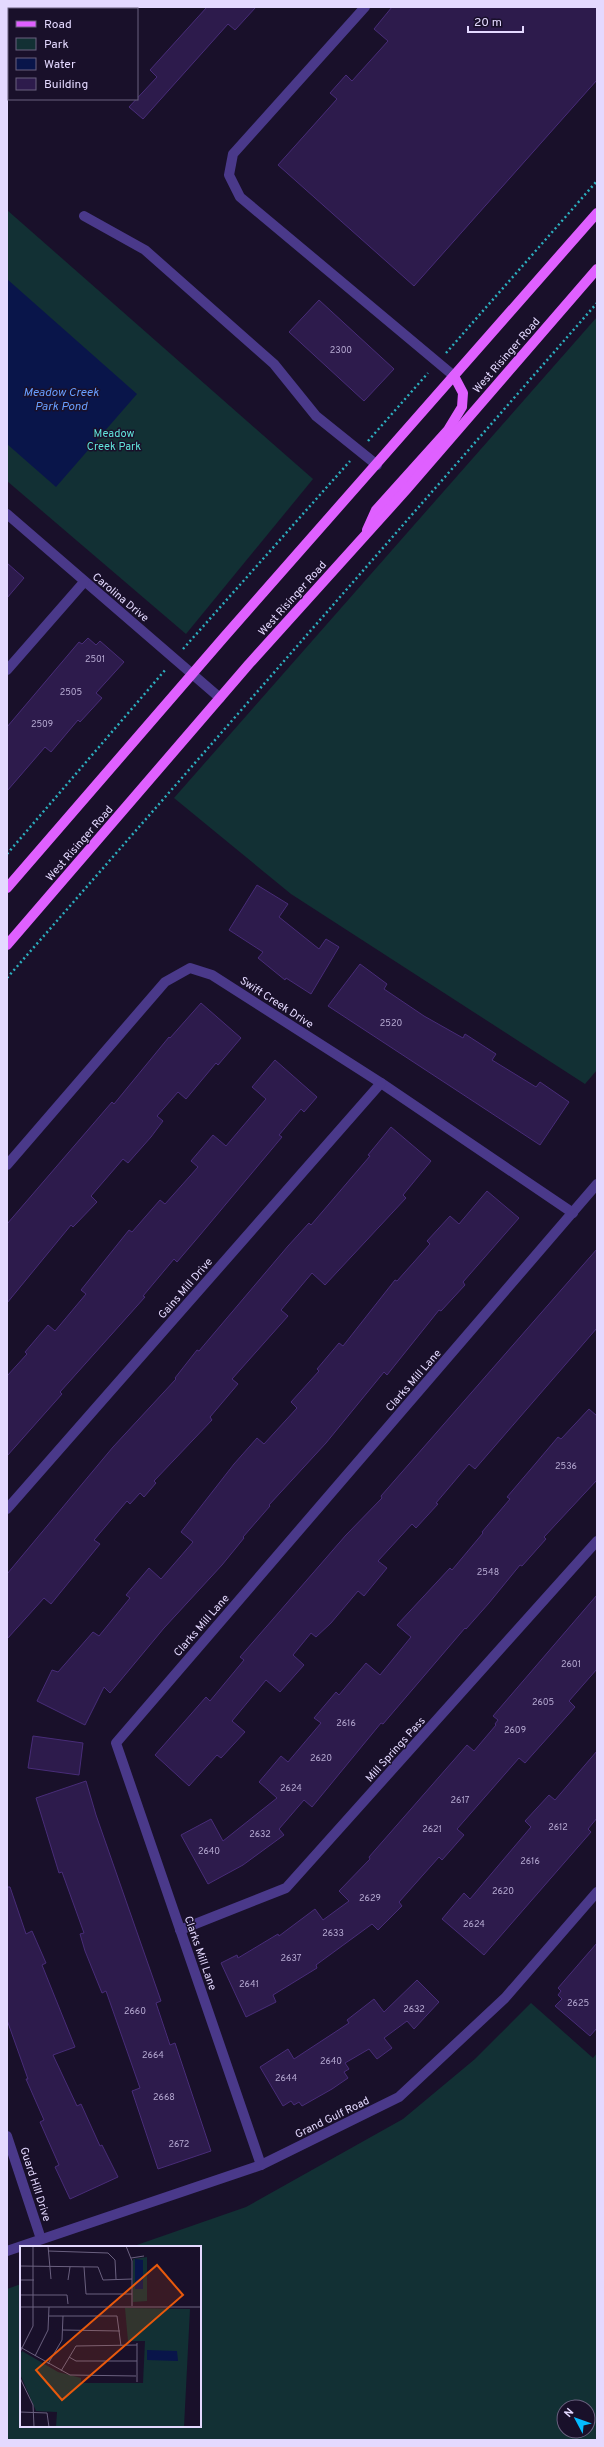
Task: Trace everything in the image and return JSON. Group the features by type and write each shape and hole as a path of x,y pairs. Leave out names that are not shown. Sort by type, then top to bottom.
{"main road":[{"path":"7,888 192,674 597,213"},
{"name":"West Risinger Road","path":"7,945 220,698 366,534 597,269"},
{"path":"366,534 369,521 376,510 448,430 462,407 463,393 454,376"}],"street":[{"path":"365,7 233,154 229,175 240,197 454,376"},
{"path":"84,216 145,250 274,364 316,416 377,465"},
{"name":"Carolina Drive","path":"7,514 220,698"},
{"path":"7,670 84,582"},
{"name":"Swift Creek Drive","path":"7,1165 165,982 190,968 212,975 381,1083 573,1213"},
{"name":"Gains Mill Drive","path":"7,1509 381,1083"},
{"name":"Clarks Mill Lane","path":"261,2165 116,1743 597,1184"},
{"name":"Mill Springs Pass","path":"180,1930 286,1888 597,1541"},
{"name":"Grand Gulf Road","path":"21,2246 261,2165 399,2097 505,1998 597,1892"},
{"name":"Guard Hill Drive","path":"7,2136 41,2239"},
{"name":"Grand Gulf Road","path":"7,2251 20,2246"}],"path":[{"path":"7,854 175,659 597,181"},
{"path":"7,978 597,303"}],"green space":[{"name":"Meadow Creek Park","path":"7,210 313,479 186,634 7,481"},
{"path":"597,317 597,1070 585,1084 291,894 174,798"},
{"path":"531,2003 593,2058 597,2053 597,2440 7,2440 7,2289 20,2284 20,2427 201,2427 201,2246 134,2246 246,2207 403,2119 475,2059"}],"water":[{"name":"Meadow Creek Park Pond","path":"7,279 137,394 56,487 7,444"}],"building":[{"path":"207,7 256,7 235,30 228,24 143,119 129,107 136,100 138,100 138,97 157,77 150,70"},
{"path":"392,7 597,7 597,80 414,286 278,165 337,99 330,93 346,75 352,81 388,41 374,29"},
{"path":"319,300 394,369 364,401 289,332"},
{"path":"7,563 24,578 7,598"},
{"path":"88,638 96,645 100,641 124,662 96,693 102,698 80,722 78,720 51,752 45,747 7,791 7,727 79,642 82,644"},
{"path":"257,885 288,904 279,917 319,949 326,939 339,947 311,994 286,978 285,980 258,958 263,952 229,930"},
{"path":"360,964 387,984 384,989 424,1016 463,1038 465,1034 496,1054 492,1060 536,1087 540,1082 569,1102 540,1145 328,1006"},
{"path":"201,1003 241,1038 218,1065 216,1063 186,1099 178,1092 157,1116 163,1121 151,1137 128,1163 123,1159 91,1196 97,1202 73,1227 71,1225 7,1303 7,1224 112,1102 114,1104 169,1037 170,1038"},
{"path":"275,1060 317,1097 304,1112 301,1109 279,1135 282,1137 200,1235 177,1262 174,1259 143,1296 145,1297 60,1392 62,1394 7,1456 7,1376 27,1354 25,1352 48,1325 55,1331 86,1294 81,1290 129,1230 132,1232 160,1200 165,1204 198,1167 191,1161 213,1135 226,1146 266,1099 252,1087"},
{"path":"391,1127 431,1161 403,1195 406,1198 325,1285 312,1273 281,1310 288,1316 232,1379 238,1384 210,1417 212,1420 154,1481 156,1483 144,1497 140,1493 130,1504 127,1501 94,1540 100,1544 51,1604 44,1598 7,1639 7,1574 113,1447 176,1379 175,1378 197,1350 199,1351 288,1246 309,1223 311,1225 370,1156 368,1155"},
{"path":"487,1191 519,1218 463,1282 465,1285 441,1311 439,1310 387,1375 384,1372 326,1443 269,1505 270,1506 243,1537 244,1538 222,1565 164,1628 110,1693 104,1687 85,1725 37,1701 52,1670 58,1672 93,1632 99,1636 130,1598 126,1595 149,1568 161,1579 193,1542 181,1532 234,1464 257,1438 264,1444 297,1408 291,1402 319,1371 317,1369 339,1343 343,1346 395,1280 397,1281 430,1244 427,1241 450,1216 459,1224"},
{"path":"597,1249 597,1328 475,1469 469,1464 436,1503 438,1504 416,1528 412,1524 378,1561 387,1568 364,1596 358,1591 331,1623 316,1637 311,1633 293,1655 304,1665 280,1692 266,1680 232,1721 245,1732 221,1758 217,1755 189,1786 155,1755 206,1697 210,1701 244,1660 240,1657 346,1535 382,1498 381,1496"},
{"path":"589,1409 597,1416 597,1480 544,1537 546,1539 522,1566 520,1565 489,1603 466,1629 465,1628 383,1724 381,1723 312,1807 304,1800 279,1829 284,1835 243,1865 208,1884 181,1835 211,1819 223,1841 277,1798 259,1782 281,1756 288,1762 321,1723 314,1718 336,1692 339,1695 366,1663 380,1675 411,1637 397,1625 450,1568 452,1570 510,1499 507,1497 558,1437 561,1439"},
{"path":"597,1595 597,1669 569,1701 575,1707 525,1763 519,1758 457,1829 464,1835 442,1860 439,1857 399,1902 402,1906 378,1930 372,1924 316,1965 317,1968 273,1995 276,2002 246,2017 221,1963 237,1955 238,1958 278,1934 279,1936 315,1909 323,1920 349,1901 339,1891 370,1859 369,1857 467,1745 474,1751 496,1725 495,1724 498,1720 493,1716"},
{"path":"33,1736 83,1743 79,1775 28,1768"},
{"path":"597,1751 597,1818 588,1829 591,1832 484,1955 442,1919 464,1893 470,1899 531,1827 525,1821 549,1795 555,1800"},
{"path":"86,1781 96,1815 161,2001 156,2003 170,2045 175,2043 211,2151 158,2169 132,2091 140,2088 106,1991 102,1993 85,1951 80,1934 84,1933 62,1872 59,1873 36,1798"},
{"path":"7,1887 10,1887 26,1934 32,1931 46,1963 42,1965 75,2047 53,2055 77,2106 81,2104 100,2146 102,2145 118,2177 70,2199 55,2167 59,2165 40,2122 44,2120 26,2079 28,2079 7,2020"},
{"path":"597,1943 597,2028 590,2036 555,2006 562,1999 558,1995 561,1991 558,1988"},
{"path":"417,1980 439,2002 414,2029 407,2021 384,2038 392,2048 377,2059 369,2049 345,2063 349,2069 344,2072 348,2078 332,2089 302,2106 299,2102 294,2105 291,2101 283,2106 260,2067 288,2049 294,2059 349,2023 347,2020 374,1999 384,2012"}]}
